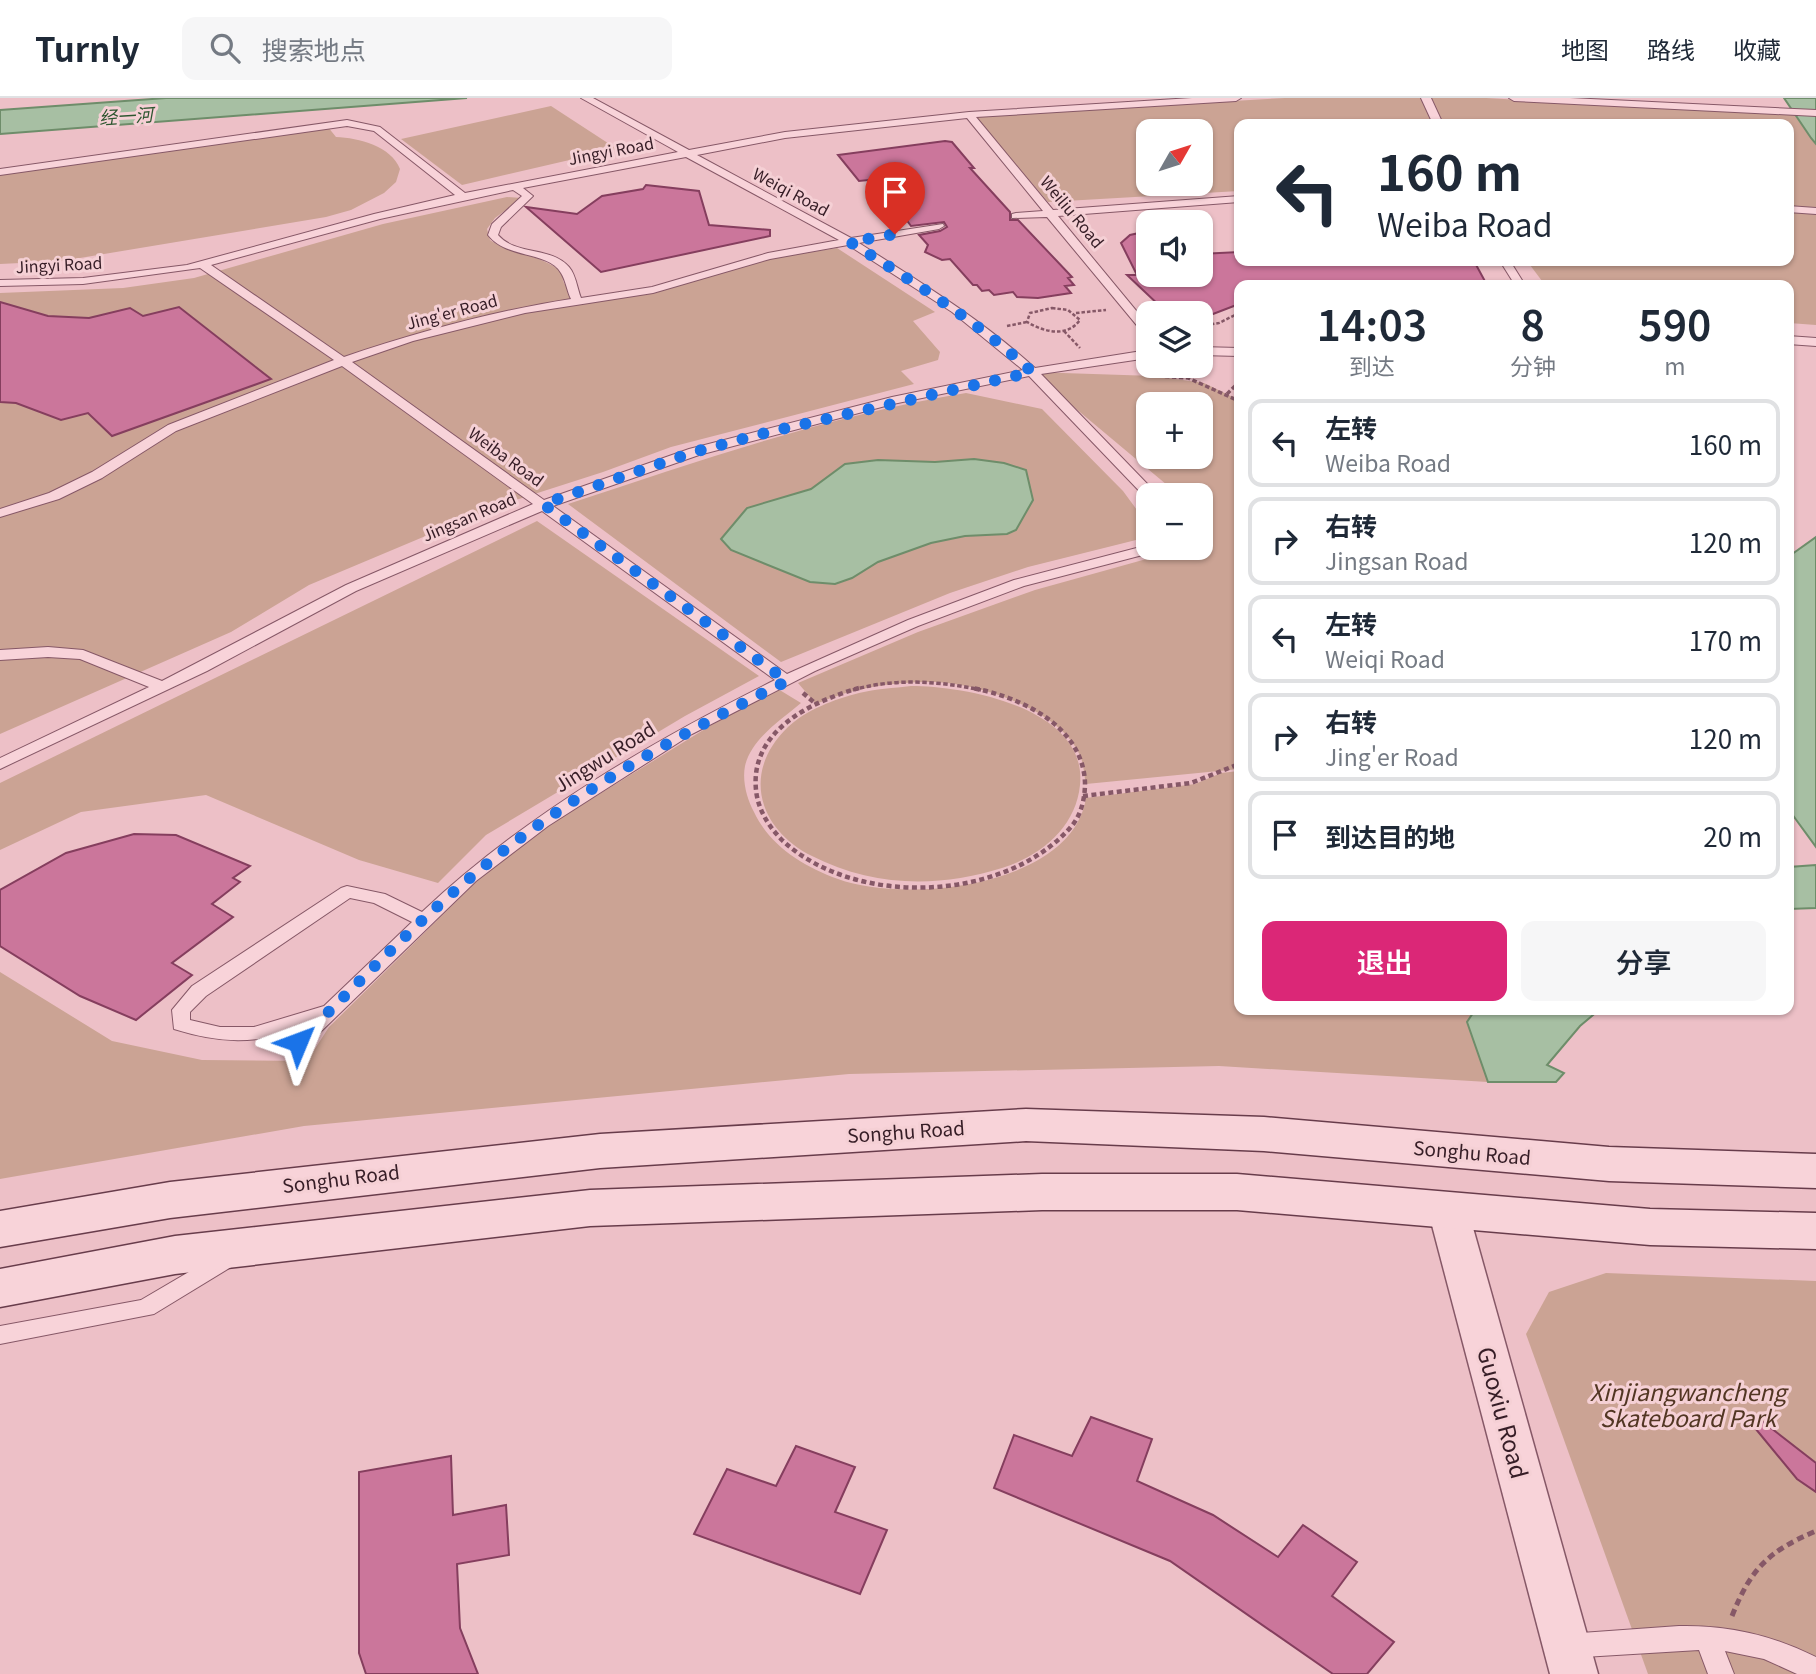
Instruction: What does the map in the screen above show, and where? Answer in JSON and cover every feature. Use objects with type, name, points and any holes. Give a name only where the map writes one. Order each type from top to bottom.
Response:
[{"type":"main road","name":"Songhu Road","points":[[0,1229],[170,1200],[600,1151],[1026,1125],[1264,1135],[1437,1151],[1665,1167],[1816,1171]]},
{"type":"main road","name":"Guoxiu Road","points":[[1437,1151],[1448,1210]]},
{"type":"main road","points":[[0,1288],[175,1255],[590,1208],[1028,1192],[1237,1192],[1650,1227],[1816,1231]]},
{"type":"street","name":"Guoxiu Road","points":[[1448,1210],[1570,1660]]},
{"type":"lane","name":"Jingyi Road","points":[[0,283],[83,281],[203,265],[378,216],[514,186],[785,135],[969,115],[1236,98]]},
{"type":"lane","points":[[1426,98],[1436,119]]},
{"type":"lane","points":[[1514,98],[1816,113]]},
{"type":"lane","name":"Weiqi Road","points":[[589,100],[850,242],[956,310],[1004,346],[1032,372],[1139,483]]},
{"type":"lane","name":"Weiliu Road","points":[[969,115],[1136,317]]},
{"type":"lane","points":[[0,172],[346,123],[377,130],[464,197]]},
{"type":"lane","points":[[514,186],[528,196],[527,199],[496,226],[493,235],[504,246],[542,255],[564,267],[569,274],[569,288],[578,302]]},
{"type":"lane","points":[[1016,216],[1234,199]]},
{"type":"lane","points":[[1794,209],[1816,211]]},
{"type":"lane","name":"Jing'er Road","points":[[0,513],[54,496],[97,475],[172,428],[343,361],[409,339],[497,316],[653,290],[768,256],[939,226]]},
{"type":"lane","name":"Weiba Road","points":[[203,265],[343,361],[787,681]]},
{"type":"lane","points":[[1794,340],[1816,342]]},
{"type":"lane","points":[[1213,351],[1234,352]]},
{"type":"lane","name":"Jingsan Road","points":[[0,764],[162,687],[351,588],[543,504],[694,452],[769,432],[1032,372],[1136,356]]},
{"type":"lane","name":"Jingwu Road","points":[[298,1042],[470,877],[542,822],[686,731],[913,623],[1019,583],[1136,552]]},
{"type":"lane","points":[[0,655],[48,652],[83,655],[162,687]]},
{"type":"lane","points":[[333,1008],[275,1032],[240,1036],[203,1032],[181,1024],[181,1010],[199,991],[347,892],[379,898],[425,921]]},
{"type":"lane","points":[[0,1335],[146,1308],[247,1246]]},
{"type":"lane","points":[[1715,1639],[1721,1674]]},
{"type":"lane","points":[[1570,1660],[1715,1639],[1745,1642],[1776,1651],[1816,1670]]},
{"type":"path","points":[[1044,309],[1061,309],[1075,313],[1080,320],[1070,330],[1046,331],[1027,322],[1027,316],[1044,309]]},
{"type":"path","points":[[1213,324],[1234,316]]},
{"type":"path","points":[[1188,378],[1234,398]]},
{"type":"path","points":[[1227,394],[1234,387]]},
{"type":"path","points":[[933,682],[1007,696],[1028,705],[1057,726],[1071,740],[1081,757],[1086,784],[1083,796],[1081,810],[1072,827],[1031,860],[984,878],[951,885],[913,887],[845,875],[800,854],[779,838],[763,816],[754,790],[754,771],[758,756],[771,736],[793,716],[816,704],[862,687],[933,682]]},
{"type":"path","points":[[1083,796],[1191,783],[1234,766]]},
{"type":"path","points":[[1715,1639],[1746,1581],[1783,1545],[1816,1531]]},
{"type":"green space","points":[[1285,98],[1486,98],[1795,115],[1816,144],[1816,325],[1794,323],[1794,280],[1541,280],[1531,266],[1794,266],[1794,119],[1234,119],[1234,191],[1213,192],[1213,119],[1136,119],[1136,196],[1152,196],[1048,202],[974,116]]},
{"type":"green space","points":[[551,106],[617,149],[462,185],[401,139]]},
{"type":"green space","points":[[328,127],[336,137],[364,142],[389,154],[400,169],[396,182],[384,193],[351,210],[326,217],[62,261],[0,264],[0,174]]},
{"type":"green space","points":[[507,197],[522,198],[495,218],[487,229],[490,240],[554,266],[562,272],[563,281],[576,305],[655,293],[767,259],[837,248],[935,312],[913,321],[940,352],[938,360],[901,371],[914,384],[671,447],[497,506],[309,585],[231,632],[0,734],[0,293],[123,288],[194,278],[383,224]]},
{"type":"green space","points":[[1032,372],[1168,378],[1204,383],[1234,398],[1234,769],[1086,784],[1081,758],[1071,741],[1056,726],[1038,713],[994,693],[949,683],[915,682],[858,690],[816,704],[798,683],[918,632],[1035,590],[1143,560],[1213,560],[1213,483],[1165,483],[1148,469],[1213,469],[1213,392],[1136,392],[1136,459]]},
{"type":"green space","points":[[966,393],[1042,409],[1123,491],[1136,509],[1136,540],[1028,567],[950,593],[781,662],[568,504],[815,426]]},
{"type":"green space","points":[[537,521],[759,676],[685,716],[486,835],[438,883],[359,860],[206,795],[81,812],[0,850],[0,783]]},
{"type":"green space","points":[[934,687],[990,697],[1019,707],[1044,720],[1065,737],[1077,759],[1080,785],[1072,814],[1064,827],[1043,848],[1016,863],[978,874],[954,879],[906,881],[858,874],[835,866],[794,845],[779,831],[768,815],[762,798],[761,780],[764,762],[773,744],[788,727],[812,710],[840,698],[871,690]]},
{"type":"green space","points":[[778,689],[801,703],[760,739],[748,756],[744,778],[751,807],[778,845],[800,861],[838,879],[868,886],[943,888],[982,881],[1019,869],[1051,852],[1074,828],[1086,798],[1195,784],[1221,773],[1234,772],[1234,1015],[1472,1015],[1467,1022],[1488,1082],[1219,1066],[849,1074],[304,1126],[0,1179],[0,972],[112,1041],[202,1060],[307,1061],[329,1027],[479,879],[551,824],[713,724]]},
{"type":"green space","name":"Xinjiangwancheng Skateboard Park","points":[[1606,1273],[1816,1281],[1816,1674],[1648,1674],[1526,1334],[1549,1292]]},
{"type":"water","name":"经一河","points":[[166,98],[467,98],[0,134],[0,110]]},
{"type":"water","points":[[1784,98],[1816,98],[1816,144],[1811,138]]},
{"type":"water","points":[[974,459],[1004,463],[1026,470],[1033,500],[1016,530],[1007,534],[965,536],[931,543],[878,562],[852,578],[835,584],[810,582],[731,550],[721,539],[747,508],[811,489],[845,464],[878,460],[935,462]]},
{"type":"water","points":[[1816,537],[1816,847],[1794,817],[1794,553]]},
{"type":"water","points":[[1816,865],[1816,908],[1794,909],[1794,867]]},
{"type":"water","points":[[1472,1015],[1593,1015],[1580,1026],[1547,1065],[1564,1073],[1556,1082],[1488,1082],[1467,1022]]},
{"type":"building","points":[[952,142],[974,168],[970,168],[1010,212],[1010,220],[1018,220],[1072,277],[1068,278],[1074,285],[1065,286],[1071,293],[1038,298],[1017,297],[1013,292],[994,295],[989,290],[982,291],[977,285],[973,285],[950,259],[942,260],[925,252],[928,245],[919,235],[940,231],[947,227],[944,222],[911,226],[897,207],[885,204],[888,178],[859,181],[838,155]]},
{"type":"building","points":[[646,185],[699,191],[709,225],[770,230],[770,236],[601,272],[526,207],[577,214],[602,196],[643,189]]},
{"type":"building","points":[[1136,234],[1136,273],[1121,243]]},
{"type":"building","points":[[1234,252],[1234,266],[1477,266],[1484,280],[1234,280],[1234,306],[1213,314],[1213,301],[1155,301],[1140,287],[1213,287],[1213,253]]},
{"type":"building","points":[[1127,275],[1136,275],[1136,284]]},
{"type":"building","points":[[0,302],[48,316],[89,318],[130,308],[143,316],[179,307],[271,379],[112,436],[88,413],[61,420],[16,403],[0,402]]},
{"type":"building","points":[[134,834],[176,835],[250,866],[233,878],[240,882],[212,904],[233,917],[172,963],[192,975],[136,1020],[80,996],[0,946],[0,890],[66,853]]},
{"type":"building","points":[[1091,1417],[1152,1439],[1137,1481],[1213,1515],[1278,1557],[1303,1525],[1357,1562],[1332,1596],[1394,1642],[1367,1674],[1333,1674],[1170,1561],[994,1488],[1014,1435],[1072,1456]]},
{"type":"building","points":[[1762,1421],[1816,1463],[1816,1492],[1797,1479],[1755,1428]]},
{"type":"building","points":[[796,1446],[855,1467],[835,1512],[887,1530],[860,1594],[694,1534],[727,1469],[776,1486]]},
{"type":"building","points":[[451,1456],[453,1515],[506,1505],[509,1555],[457,1564],[460,1628],[478,1674],[366,1674],[359,1653],[359,1472]]},
{"type":"route","points":[[298,1042],[470,877],[542,822],[686,731],[787,681],[543,504],[694,452],[892,401],[1032,372],[1004,346],[956,310],[850,242],[895,234]]}]
